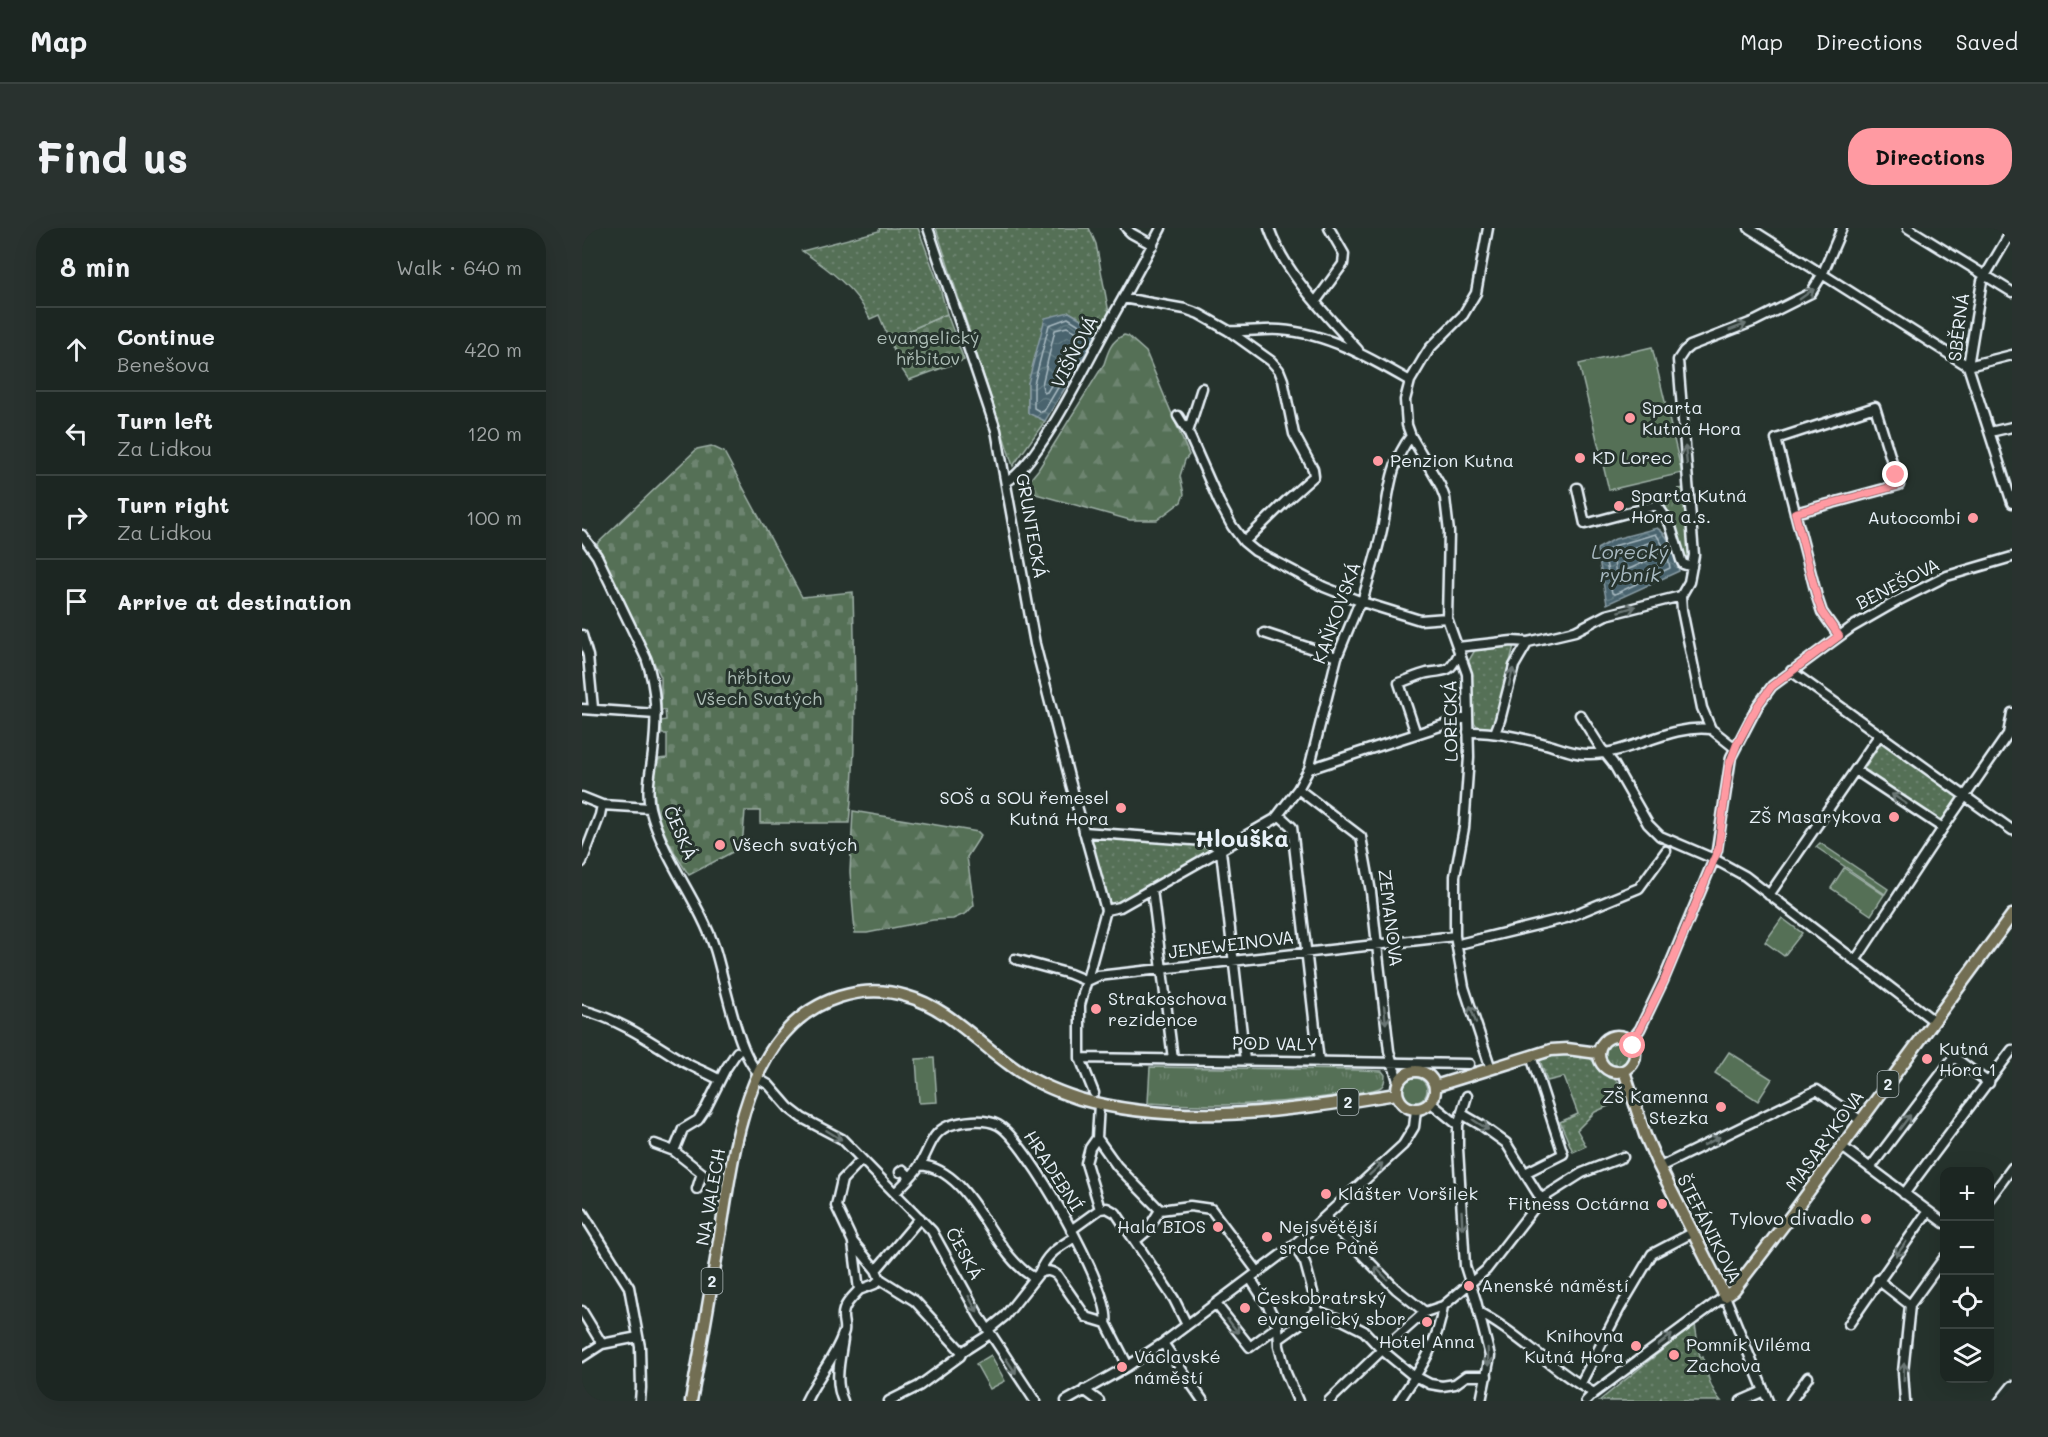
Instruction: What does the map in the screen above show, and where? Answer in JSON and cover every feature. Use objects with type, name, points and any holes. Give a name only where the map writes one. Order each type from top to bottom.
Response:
[{"type":"main road","name":"MASARYKOVA","points":[[1725,1296],[1738,1285],[2012,915]]},
{"type":"main road","name":"2","points":[[758,1075],[780,1038],[810,1010],[848,995],[861,992],[885,992],[908,996],[939,1011],[1011,1066],[1041,1084],[1099,1104],[1147,1111],[1225,1114],[1300,1109],[1396,1094]]},
{"type":"main road","points":[[1621,1036],[1630,1042],[1635,1051],[1632,1065],[1624,1071],[1614,1073],[1605,1069],[1598,1053],[1602,1043],[1609,1038],[1621,1036]]},
{"type":"main road","points":[[1435,1086],[1556,1049],[1598,1053]]},
{"type":"main road","points":[[1418,1071],[1429,1076],[1435,1086],[1435,1095],[1431,1103],[1416,1110],[1403,1106],[1396,1094],[1398,1081],[1407,1073],[1418,1071]]},
{"type":"main road","name":"ŠTEFÁNIKOVA","points":[[1624,1071],[1645,1135],[1725,1296]]},
{"type":"main road","name":"NA VALECH","points":[[691,1401],[735,1151],[758,1075]]},
{"type":"street","points":[[1126,228],[1153,245]]},
{"type":"street","name":"VIŠŇOVÁ","points":[[1006,482],[1014,478],[1042,441],[1065,404],[1161,228]]},
{"type":"street","points":[[1269,228],[1282,258],[1338,330],[1360,353]]},
{"type":"street","points":[[1316,301],[1345,259],[1329,228]]},
{"type":"street","points":[[1229,331],[1278,329],[1312,335],[1360,353],[1410,381],[1430,348],[1463,315],[1473,300],[1479,283],[1488,228]]},
{"type":"street","points":[[1749,228],[1968,366],[2012,355]]},
{"type":"street","points":[[1735,748],[1711,729],[1702,708],[1682,610],[1681,596],[1689,582],[1694,555],[1678,366],[1680,356],[1690,346],[1755,321],[1806,296],[1814,289],[1822,275],[1842,228]]},
{"type":"street","points":[[1908,228],[2012,292]]},
{"type":"street","name":"GRUNTECKÁ","points":[[929,229],[992,416],[1035,644],[1106,909]]},
{"type":"street","name":"SBĚRNÁ","points":[[2011,499],[1968,366],[1984,275],[2012,230]]},
{"type":"street","points":[[1123,298],[1185,309],[1199,314],[1229,331],[1271,361],[1279,370],[1294,434],[1314,473],[1312,479],[1245,542]]},
{"type":"street","points":[[1250,346],[1254,331]]},
{"type":"street","name":"LORECKÁ","points":[[1410,381],[1406,400],[1407,425],[1445,498],[1449,532],[1447,618],[1467,674],[1468,783],[1464,828],[1455,876],[1455,936],[1464,987],[1491,1070]]},
{"type":"street","points":[[1188,432],[1202,388]]},
{"type":"street","points":[[1795,513],[1903,484],[1875,407],[1776,439],[1795,513],[1818,601],[1822,612],[1839,636]]},
{"type":"street","points":[[1178,416],[1188,432],[1218,502],[1236,532],[1256,551],[1324,587],[1362,602],[1420,620],[1447,618]]},
{"type":"street","points":[[1990,432],[2012,428]]},
{"type":"street","name":"KAŇKOVSKÁ","points":[[1279,815],[1309,769],[1337,657],[1357,608],[1362,602],[1383,526],[1388,484],[1404,445],[1411,436]]},
{"type":"street","points":[[1577,488],[1585,524],[1657,505],[1670,524],[1683,564],[1692,567]]},
{"type":"street","name":"ČESKÁ","points":[[582,534],[597,556],[646,658],[654,686],[656,714],[648,793],[650,808],[662,840],[712,940],[741,1042],[750,1063],[758,1075],[770,1085],[789,1108],[802,1118],[842,1139],[937,1236],[989,1332],[1035,1401]]},
{"type":"street","name":"BENEŠOVA","points":[[1630,1042],[1640,1029],[1664,981],[1718,850],[1729,765],[1735,748],[1758,705],[1772,686],[1870,616],[1941,579],[2012,558]]},
{"type":"street","points":[[1416,734],[1399,682],[1428,673],[1448,670],[1454,664],[1459,650],[1512,641],[1528,642],[1575,631],[1606,615],[1681,596]]},
{"type":"street","points":[[1264,633],[1337,657]]},
{"type":"street","points":[[582,635],[588,656],[593,708]]},
{"type":"street","points":[[1495,734],[1514,666],[1528,642]]},
{"type":"street","points":[[1791,671],[2012,830]]},
{"type":"street","points":[[582,709],[656,714]]},
{"type":"street","points":[[1855,961],[2008,734],[2012,713]]},
{"type":"street","points":[[1581,715],[1648,824],[1660,836],[1714,859],[1745,876],[1934,1021]]},
{"type":"street","points":[[1309,769],[1468,717]]},
{"type":"street","points":[[1468,732],[1495,734],[1583,754],[1606,753],[1681,729],[1696,727],[1711,729]]},
{"type":"street","points":[[1769,896],[1880,734]]},
{"type":"street","points":[[1855,770],[1943,828]]},
{"type":"street","name":"ZEMANOVA","points":[[1298,789],[1361,837],[1368,870],[1389,1051],[1398,1081]]},
{"type":"street","points":[[582,797],[602,805],[650,808]]},
{"type":"street","points":[[582,862],[602,805]]},
{"type":"street","points":[[1094,1093],[1080,1058],[1080,1005],[1106,909],[1120,907],[1221,851],[1279,815],[1292,826],[1319,1062]]},
{"type":"street","points":[[1084,832],[1205,841],[1221,851],[1245,1060]]},
{"type":"street","points":[[1463,943],[1566,918],[1640,888],[1666,851]]},
{"type":"street","points":[[1152,889],[1173,1059]]},
{"type":"street","name":"JENEWEINOVA","points":[[1086,981],[1098,976],[1455,936]]},
{"type":"street","points":[[1015,959],[1070,974],[1086,981]]},
{"type":"street","points":[[582,1010],[602,1016],[634,1031],[684,1062],[720,1080]]},
{"type":"street","points":[[1904,1194],[2012,1050]]},
{"type":"street","points":[[674,1151],[683,1129],[698,1120],[737,1052]]},
{"type":"street","points":[[1525,1173],[1563,1154],[1531,1056]]},
{"type":"street","points":[[1870,1168],[1954,1057],[1989,1083]]},
{"type":"street","name":"POD VALY","points":[[1080,1058],[1468,1064]]},
{"type":"street","points":[[1660,1167],[1817,1090],[1860,1120]]},
{"type":"street","points":[[1467,1096],[1458,1125],[1464,1260],[1490,1356],[1481,1401]]},
{"type":"street","points":[[1431,1103],[1458,1125]]},
{"type":"street","points":[[1099,1104],[1097,1138],[1090,1148],[1086,1163],[1100,1209]]},
{"type":"street","points":[[1066,1401],[1163,1343],[1294,1245],[1406,1141],[1414,1127],[1416,1110]]},
{"type":"street","points":[[1462,1114],[1506,1143],[1541,1199]]},
{"type":"street","name":"HRADEBNÍ","points":[[895,1193],[920,1165],[938,1132],[947,1126],[964,1122],[995,1123],[1001,1126],[1024,1153],[1099,1285],[1108,1317],[1106,1323],[1128,1366]]},
{"type":"street","points":[[1097,1138],[1118,1166],[1160,1210]]},
{"type":"street","points":[[655,1144],[674,1151],[702,1173],[697,1188]]},
{"type":"street","points":[[1841,1146],[1941,1221]]},
{"type":"street","points":[[1329,1401],[1425,1312],[1443,1306],[1486,1270],[1541,1199],[1582,1173],[1623,1157]]},
{"type":"street","points":[[861,1160],[842,1180],[836,1206],[853,1242],[878,1274],[915,1301],[962,1352]]},
{"type":"street","points":[[920,1165],[934,1168],[952,1180],[977,1206],[987,1225],[1028,1274],[1037,1276],[1046,1271],[1053,1271],[1086,1317],[1106,1323]]},
{"type":"street","points":[[1994,1191],[2012,1168]]},
{"type":"street","points":[[900,1172],[903,1170],[910,1177]]},
{"type":"street","points":[[1160,1210],[1198,1206],[1211,1209],[1258,1272]]},
{"type":"street","points":[[889,1401],[919,1386],[989,1332],[1037,1276],[1044,1261],[1051,1253],[1100,1209],[1107,1208],[1116,1213],[1174,1299],[1187,1325]]},
{"type":"street","points":[[1135,1240],[1151,1226],[1160,1210]]},
{"type":"street","points":[[1849,1324],[1928,1211]]},
{"type":"street","points":[[582,1212],[629,1287],[638,1337],[640,1401]]},
{"type":"street","points":[[1325,1217],[1396,1289],[1425,1312]]},
{"type":"street","points":[[843,1401],[837,1376],[845,1330],[844,1308],[859,1290],[875,1284],[878,1274],[920,1218]]},
{"type":"street","points":[[1580,1385],[1620,1308],[1652,1254],[1692,1233]]},
{"type":"street","points":[[853,1242],[859,1290]]},
{"type":"street","points":[[1294,1245],[1305,1263],[1318,1311]]},
{"type":"street","points":[[1905,1401],[1905,1344],[1910,1305],[1940,1264]]},
{"type":"street","points":[[1250,1278],[1278,1326],[1279,1346],[1286,1373],[1298,1401]]},
{"type":"street","points":[[1878,1280],[1910,1305]]},
{"type":"street","points":[[1586,1401],[1725,1296]]},
{"type":"street","name":"ŠTEFÁNIKOVA","points":[[1725,1296],[1768,1401]]},
{"type":"street","points":[[1216,1304],[1250,1347],[1278,1326]]},
{"type":"street","points":[[1399,1401],[1434,1345],[1441,1323],[1443,1306]]},
{"type":"street","points":[[582,1311],[602,1344]]},
{"type":"street","points":[[1280,1339],[1318,1311]]},
{"type":"street","points":[[1318,1311],[1364,1331],[1382,1350],[1415,1377],[1430,1384],[1442,1386],[1455,1384],[1466,1376],[1487,1376]]},
{"type":"street","points":[[1480,1313],[1514,1333],[1580,1385],[1594,1393]]},
{"type":"street","points":[[806,1401],[845,1330]]},
{"type":"street","points":[[582,1357],[602,1344],[638,1337]]},
{"type":"street","points":[[1163,1343],[1203,1401]]},
{"type":"street","points":[[822,1375],[837,1376]]},
{"type":"street","points":[[1795,1400],[1808,1377]]},
{"type":"street","points":[[2000,1401],[2012,1386]]},
{"type":"street","points":[[1084,1390],[1099,1401]]},
{"type":"street","points":[[1741,1401],[1764,1392]]},
{"type":"green space","points":[[880,228],[918,228],[947,314],[889,339],[879,315],[870,319],[865,308],[850,289],[802,251],[879,231]]},
{"type":"green space","points":[[936,228],[1089,228],[1096,244],[1109,313],[1100,330],[1069,312],[1028,383],[1028,412],[1045,421],[1013,466]]},
{"type":"green space","name":"evangelický hřbitov","points":[[947,314],[964,360],[909,380],[901,368],[889,339]]},
{"type":"green space","points":[[1124,335],[1146,352],[1189,455],[1180,476],[1184,494],[1181,502],[1157,520],[1130,520],[1025,491],[1029,481],[1104,364],[1111,347]]},
{"type":"green space","name":"Sparta Kutná Hora","points":[[1652,347],[1682,473],[1609,490],[1579,364]]},
{"type":"green space","name":"hřbitov Všech Svatých","points":[[711,446],[724,452],[802,597],[853,592],[855,679],[853,765],[849,823],[760,823],[760,811],[745,811],[742,847],[689,875],[665,835],[656,805],[655,774],[659,759],[667,758],[667,734],[662,734],[661,721],[666,720],[665,710],[661,710],[661,677],[597,544],[697,449]]},
{"type":"green space","points":[[1687,488],[1690,556],[1688,561],[1685,561],[1662,499],[1679,494],[1678,489]]},
{"type":"green space","points":[[1514,645],[1494,729],[1477,726],[1474,722],[1468,662],[1475,650]]},
{"type":"green space","points":[[1881,743],[1887,744],[1956,796],[1957,798],[1942,821],[1864,769]]},
{"type":"green space","points":[[853,811],[978,832],[981,835],[967,857],[974,905],[967,913],[953,919],[933,920],[867,933],[855,933],[850,872]]},
{"type":"green space","points":[[1091,837],[1203,845],[1212,851],[1116,905],[1107,901],[1089,840]]},
{"type":"green space","points":[[1820,843],[1888,889],[1885,894],[1816,847]]},
{"type":"green space","points":[[1844,868],[1884,895],[1871,915],[1831,888]]},
{"type":"green space","points":[[1782,918],[1802,933],[1784,956],[1765,942]]},
{"type":"green space","points":[[1616,1042],[1621,1043],[1627,1049],[1627,1059],[1621,1065],[1616,1066],[1611,1065],[1605,1059],[1604,1054],[1605,1049],[1611,1043]]},
{"type":"green space","points":[[1729,1052],[1772,1079],[1758,1101],[1715,1073]]},
{"type":"green space","points":[[1560,1053],[1590,1058],[1603,1073],[1619,1082],[1626,1098],[1595,1112],[1577,1130],[1586,1146],[1573,1152],[1560,1122],[1578,1114],[1564,1077],[1547,1081],[1540,1060],[1548,1054]]},
{"type":"green space","points":[[934,1058],[937,1102],[919,1103],[916,1059]]},
{"type":"green space","points":[[1150,1067],[1362,1070],[1382,1071],[1385,1078],[1381,1087],[1373,1090],[1292,1101],[1220,1105],[1148,1103]]},
{"type":"green space","points":[[1415,1078],[1424,1081],[1427,1090],[1424,1099],[1415,1102],[1406,1099],[1403,1090],[1406,1081]]},
{"type":"green space","points":[[1695,1324],[1700,1357],[1703,1357],[1712,1386],[1721,1401],[1668,1401],[1667,1399],[1662,1401],[1661,1398],[1659,1401],[1599,1401]]},
{"type":"green space","points":[[991,1355],[1005,1381],[990,1389],[976,1364]]},
{"type":"water","points":[[1069,312],[1100,330],[1045,421],[1028,413],[1028,383],[1045,318]]},
{"type":"water","name":"Lorecký rybník","points":[[1657,528],[1669,541],[1679,571],[1607,604],[1597,549],[1615,539]]},
{"type":"place","name":"Sparta Kutná Hora","points":[[1630,418]]},
{"type":"place","name":"KD Lorec","points":[[1580,458]]},
{"type":"place","name":"Penzion Kutna","points":[[1378,461]]},
{"type":"place","name":"Sparta Kutná Hora a.s.","points":[[1619,506]]},
{"type":"place","name":"Autocombi","points":[[1973,518]]},
{"type":"place","name":"SOŠ a SOU řemesel Kutná Hora","points":[[1121,808]]},
{"type":"place","name":"ZŠ Masarykova","points":[[1894,817]]},
{"type":"place","name":"Všech svatých","points":[[720,845]]},
{"type":"place","name":"Strakoschova rezidence","points":[[1096,1009]]},
{"type":"place","name":"Kutná Hora 1","points":[[1927,1059]]},
{"type":"place","name":"ZŠ Kamenna Stezka","points":[[1721,1107]]},
{"type":"place","name":"Klášter Voršilek","points":[[1326,1194]]},
{"type":"place","name":"Fitness Octárna","points":[[1662,1204]]},
{"type":"place","name":"Tylovo divadlo","points":[[1866,1219]]},
{"type":"place","name":"Hala BIOS","points":[[1218,1227]]},
{"type":"place","name":"Nejsvětější srdce Páně","points":[[1267,1237]]},
{"type":"place","name":"Anenské náměstí","points":[[1469,1286]]},
{"type":"place","name":"Českobratrský evangelický sbor","points":[[1245,1308]]},
{"type":"place","name":"Hotel Anna","points":[[1427,1322]]},
{"type":"place","name":"Knihovna Kutná Hora","points":[[1636,1346]]},
{"type":"place","name":"Pomník Viléma Zachova","points":[[1674,1355]]},
{"type":"place","name":"Václavské náměstí","points":[[1122,1367]]},
{"type":"district","name":"Hlouška","points":[[1242,839]]},
{"type":"route","points":[[1633,1046],[1630,1042],[1640,1029],[1664,981],[1718,850],[1729,765],[1737,744],[1758,705],[1772,686],[1839,636],[1822,612],[1818,601],[1795,513],[1899,485],[1896,475]]}]
